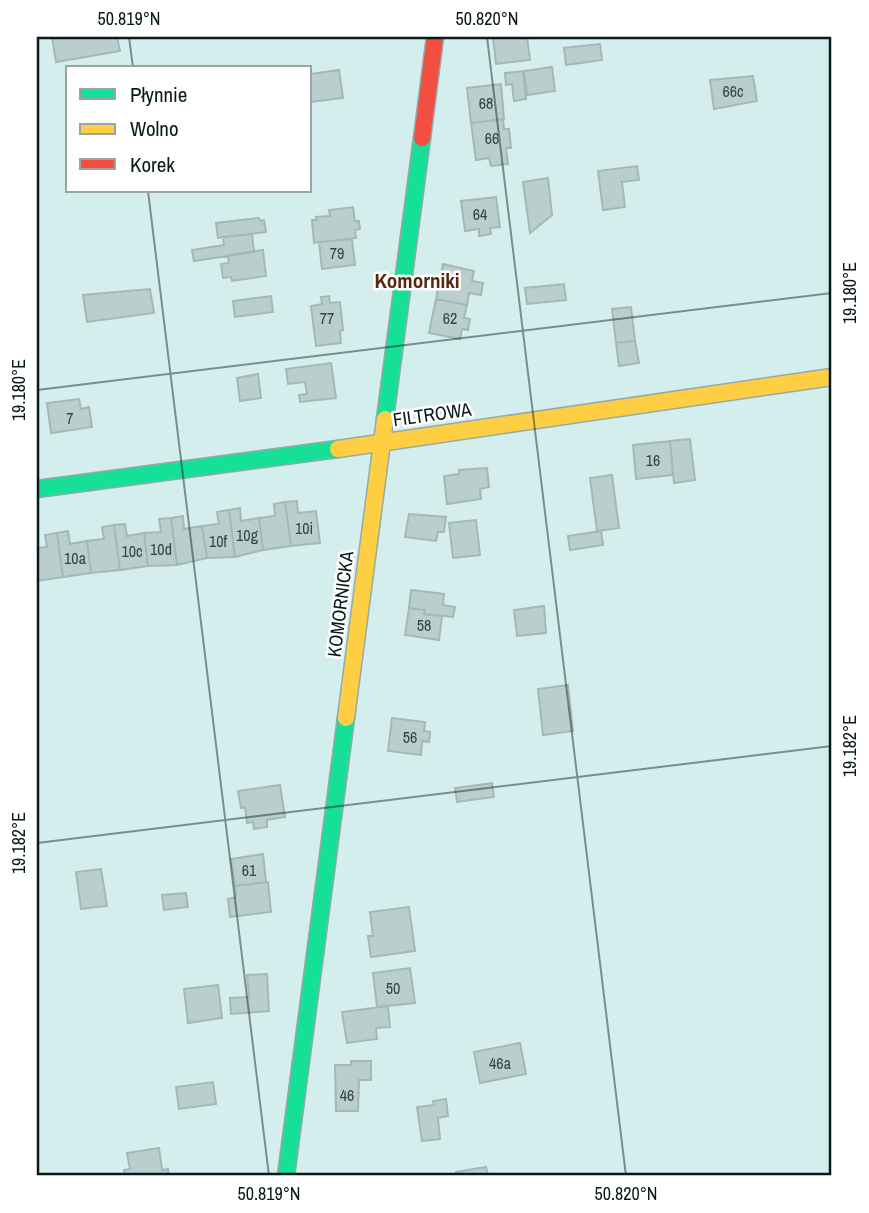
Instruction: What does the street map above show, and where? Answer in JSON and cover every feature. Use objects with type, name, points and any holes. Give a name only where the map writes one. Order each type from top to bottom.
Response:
[{"type":"street","name":"KOMORNICKA","points":[[286,1176],[435,37]]},
{"type":"street","name":"FILTROWA","points":[[37,489],[383,443],[832,377]]},
{"type":"building","points":[[52,37],[117,37],[120,51],[56,62]]},
{"type":"building","points":[[493,37],[527,37],[530,60],[496,64]]},
{"type":"building","points":[[600,44],[602,60],[566,65],[564,48]]},
{"type":"building","points":[[552,67],[555,91],[527,95],[524,71]]},
{"type":"building","points":[[339,70],[343,98],[312,102],[312,74]]},
{"type":"building","points":[[523,71],[526,99],[514,101],[512,84],[506,85],[505,73]]},
{"type":"building","points":[[753,76],[757,101],[714,109],[710,80]]},
{"type":"building","points":[[501,84],[504,119],[471,123],[467,88]]},
{"type":"building","points":[[503,119],[504,129],[509,129],[511,148],[506,148],[508,164],[491,166],[489,158],[476,160],[471,123]]},
{"type":"building","points":[[637,166],[639,180],[622,182],[625,207],[603,210],[598,171]]},
{"type":"building","points":[[548,178],[552,215],[530,233],[523,182]]},
{"type":"building","points":[[496,197],[500,227],[490,228],[491,234],[479,236],[479,229],[465,231],[461,201]]},
{"type":"building","points":[[353,207],[355,221],[359,221],[360,229],[355,230],[356,238],[314,243],[312,220],[330,216],[329,210]]},
{"type":"building","points":[[259,218],[260,221],[264,220],[266,232],[218,238],[216,223]]},
{"type":"building","points":[[252,234],[254,252],[194,261],[192,250],[224,245],[223,237]]},
{"type":"building","points":[[352,239],[355,265],[322,269],[319,242]]},
{"type":"building","points":[[263,250],[266,276],[232,281],[231,277],[223,278],[221,264],[229,263],[228,255]]},
{"type":"building","points":[[443,264],[474,271],[472,281],[483,283],[481,295],[469,293],[467,305],[436,299]]},
{"type":"building","points":[[564,284],[566,300],[527,304],[525,288]]},
{"type":"building","points":[[150,289],[154,313],[87,322],[83,295]]},
{"type":"building","points":[[271,296],[273,312],[235,317],[233,301]]},
{"type":"building","points":[[329,296],[330,303],[340,302],[343,330],[340,331],[341,343],[316,346],[311,306],[322,304],[321,297]]},
{"type":"building","points":[[436,299],[467,305],[464,318],[470,319],[468,330],[462,329],[460,339],[429,333]]},
{"type":"building","points":[[631,307],[635,341],[616,343],[612,309]]},
{"type":"building","points":[[635,341],[639,363],[619,366],[616,343]]},
{"type":"building","points":[[331,363],[336,398],[300,402],[299,395],[307,394],[305,382],[288,384],[286,369]]},
{"type":"building","points":[[258,374],[261,398],[240,401],[237,378]]},
{"type":"building","points":[[79,399],[81,409],[89,407],[92,427],[51,433],[47,403]]},
{"type":"building","points":[[690,439],[695,480],[674,483],[670,441]]},
{"type":"building","points":[[670,441],[673,475],[636,479],[633,445]]},
{"type":"building","points":[[487,468],[489,487],[480,489],[481,499],[447,504],[444,476],[459,474],[459,470]]},
{"type":"building","points":[[612,475],[619,528],[597,531],[590,478]]},
{"type":"building","points":[[297,501],[298,513],[316,511],[320,543],[291,546],[285,502]]},
{"type":"building","points":[[285,502],[291,546],[263,550],[259,518],[275,516],[274,504]]},
{"type":"building","points":[[240,508],[241,521],[259,518],[263,550],[235,557],[229,510]]},
{"type":"building","points":[[229,510],[235,557],[207,558],[202,526],[219,524],[217,512]]},
{"type":"building","points":[[409,514],[446,517],[444,532],[438,532],[436,541],[405,537]]},
{"type":"building","points":[[183,516],[184,529],[202,526],[207,558],[177,565],[171,518]]},
{"type":"building","points":[[171,518],[177,565],[148,566],[144,533],[161,532],[159,519]]},
{"type":"building","points":[[476,520],[480,555],[453,558],[449,523]]},
{"type":"building","points":[[125,524],[127,536],[144,533],[148,566],[120,570],[114,525]]},
{"type":"building","points":[[114,525],[120,570],[91,573],[87,541],[104,539],[102,527]]},
{"type":"building","points":[[68,531],[70,544],[87,541],[91,573],[63,577],[57,533]]},
{"type":"building","points":[[601,531],[603,545],[570,550],[568,536]]},
{"type":"building","points":[[57,533],[63,577],[37,581],[37,548],[47,547],[45,535]]},
{"type":"building","points":[[411,590],[444,594],[443,605],[455,607],[453,617],[424,614],[425,610],[409,608]]},
{"type":"building","points":[[544,606],[546,633],[517,636],[514,610]]},
{"type":"building","points":[[409,608],[425,610],[424,614],[442,616],[439,640],[405,635]]},
{"type":"building","points":[[568,685],[573,731],[543,735],[538,689]]},
{"type":"building","points":[[392,718],[425,722],[424,731],[430,732],[429,742],[422,741],[421,755],[388,751]]},
{"type":"building","points":[[492,783],[494,797],[457,802],[455,788]]},
{"type":"building","points":[[280,785],[285,817],[267,820],[267,827],[254,829],[253,822],[247,823],[245,807],[241,808],[238,791]]},
{"type":"building","points":[[263,854],[266,882],[235,886],[231,859]]},
{"type":"building","points":[[101,869],[107,906],[81,909],[76,872]]},
{"type":"building","points":[[268,882],[271,912],[230,917],[228,899],[236,897],[235,886]]},
{"type":"building","points":[[186,893],[188,907],[164,910],[162,895]]},
{"type":"building","points":[[409,907],[415,951],[371,957],[368,936],[373,936],[370,912]]},
{"type":"building","points":[[410,968],[415,1003],[377,1007],[373,973]]},
{"type":"building","points":[[267,974],[269,1011],[231,1014],[230,998],[249,997],[247,975]]},
{"type":"building","points":[[218,985],[222,1018],[188,1023],[184,989]]},
{"type":"building","points":[[388,1006],[390,1027],[376,1028],[377,1039],[347,1043],[342,1012]]},
{"type":"building","points":[[520,1043],[526,1074],[480,1083],[474,1052]]},
{"type":"building","points":[[351,1061],[371,1061],[371,1080],[359,1080],[358,1111],[336,1111],[335,1065],[351,1065]]},
{"type":"building","points":[[213,1082],[216,1104],[179,1109],[176,1087]]},
{"type":"building","points":[[446,1099],[448,1116],[438,1118],[440,1139],[422,1141],[417,1107],[434,1105],[433,1101]]},
{"type":"building","points":[[159,1148],[162,1170],[168,1169],[169,1176],[125,1176],[124,1170],[130,1169],[127,1153]]},
{"type":"building","points":[[486,1167],[488,1176],[457,1176],[456,1172]]},
{"type":"traffic: fast","points":[[385,419],[422,138]]},
{"type":"traffic: fast","points":[[37,489],[338,449]]},
{"type":"traffic: fast","points":[[286,1176],[346,718]]},
{"type":"traffic: slow","points":[[338,449],[832,377]]},
{"type":"traffic: slow","points":[[346,718],[385,419]]},
{"type":"traffic: jam","points":[[422,138],[435,37]]},
{"type":"district","name":"Komorniki","points":[[417,281]]}]
